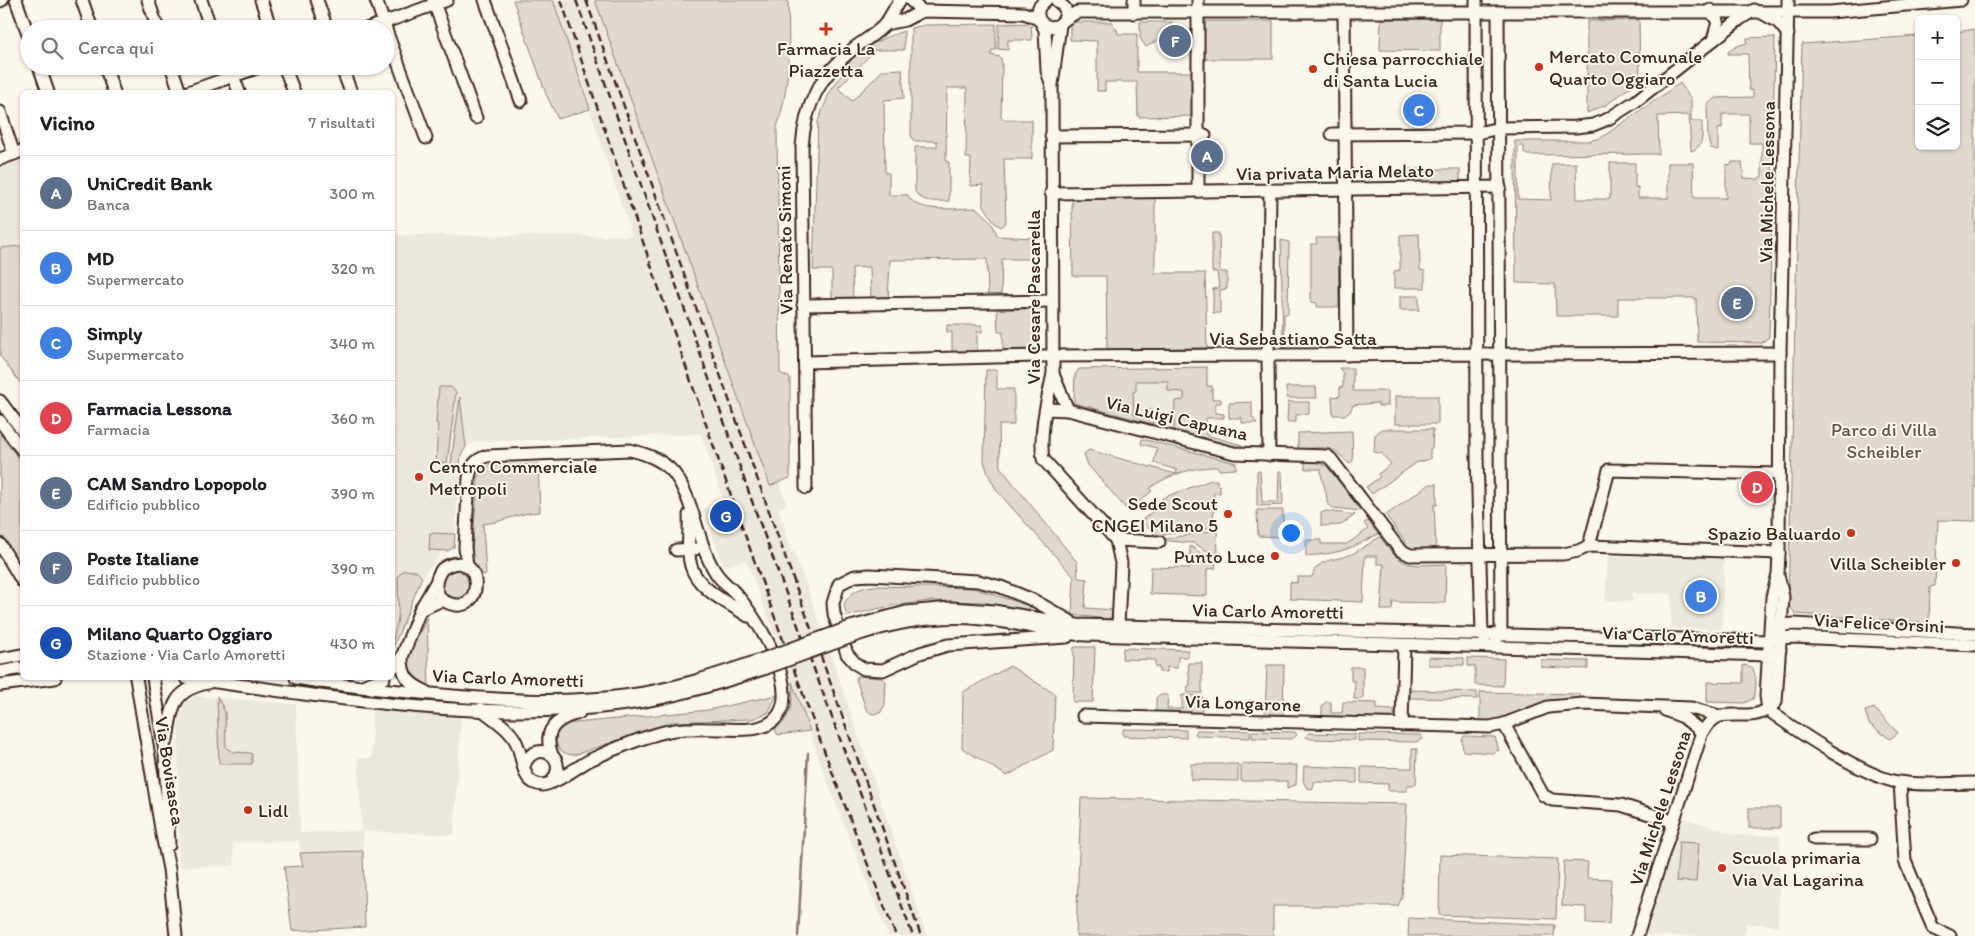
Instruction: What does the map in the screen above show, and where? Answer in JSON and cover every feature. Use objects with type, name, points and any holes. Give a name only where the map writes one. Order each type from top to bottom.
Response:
[{"type":"street","points":[[16,0],[23,20]]},
{"type":"street","points":[[82,0],[89,20]]},
{"type":"street","points":[[148,0],[155,20]]},
{"type":"street","points":[[201,0],[209,20]]},
{"type":"street","points":[[261,0],[268,20]]},
{"type":"street","points":[[317,0],[324,20]]},
{"type":"street","points":[[376,0],[383,20]]},
{"type":"street","points":[[395,22],[433,2],[447,0]]},
{"type":"street","points":[[485,0],[521,101]]},
{"type":"street","name":"Via Renato Simoni","points":[[806,488],[802,147],[805,118],[819,85],[829,72],[840,60],[885,24],[900,0]]},
{"type":"street","points":[[910,0],[922,11]]},
{"type":"street","points":[[1134,0],[1134,13]]},
{"type":"street","points":[[1198,0],[1201,135],[1198,191]]},
{"type":"street","points":[[1060,2],[1077,12],[1198,13],[1344,12],[1476,6],[1498,12],[1755,10],[1788,5],[1852,11],[1961,0]]},
{"type":"street","points":[[433,2],[476,118]]},
{"type":"street","points":[[1043,2],[1040,22],[1044,30],[1047,71],[1052,85]]},
{"type":"street","points":[[1023,13],[1043,2]]},
{"type":"street","points":[[1052,85],[1062,22],[1066,13],[1060,2]]},
{"type":"street","name":"Via Michele Lessona","points":[[1768,710],[1776,702],[1772,597],[1778,574],[1779,553],[1780,353],[1788,5]]},
{"type":"street","points":[[1476,6],[1477,354],[1480,555],[1482,634],[1491,647],[1501,634],[1498,12]]},
{"type":"street","points":[[1710,10],[1718,22],[1712,42]]},
{"type":"street","points":[[1755,10],[1778,22],[1788,34]]},
{"type":"street","points":[[1332,134],[1477,133],[1500,128],[1593,125],[1608,119],[1755,10]]},
{"type":"street","name":"Via Renato Simoni","points":[[885,24],[905,20],[922,11],[1023,13],[1033,16],[1040,22]]},
{"type":"street","points":[[1040,22],[1051,28],[1077,12]]},
{"type":"street","points":[[1344,12],[1347,355]]},
{"type":"street","points":[[395,54],[426,138]]},
{"type":"street","points":[[42,75],[47,90]]},
{"type":"street","points":[[108,75],[113,90]]},
{"type":"street","points":[[174,75],[179,90]]},
{"type":"street","points":[[194,90],[237,75]]},
{"type":"street","points":[[287,75],[293,90]]},
{"type":"street","points":[[344,75],[349,90]]},
{"type":"street","points":[[231,77],[238,90]]},
{"type":"street","name":"Via Cesare Pascarella","points":[[1052,85],[1053,374],[1043,418],[1043,460],[1116,540]]},
{"type":"street","points":[[0,112],[18,152],[0,159]]},
{"type":"street","points":[[1051,136],[1201,135]]},
{"type":"street","name":"Via privata Maria Melato","points":[[1051,193],[1500,187]]},
{"type":"street","points":[[1269,455],[1270,190]]},
{"type":"street","points":[[803,305],[1052,301]]},
{"type":"street","name":"Via Sebastiano Satta","points":[[805,362],[1053,356],[1780,353]]},
{"type":"street","points":[[1053,374],[1068,410]]},
{"type":"street","points":[[0,401],[20,427]]},
{"type":"street","name":"Via Luigi Capuana","points":[[1046,410],[1068,410],[1226,451],[1269,455],[1322,455],[1332,459],[1400,550],[1405,554],[1418,556],[1563,554],[1578,551],[1589,546],[1779,553]]},
{"type":"street","points":[[0,421],[20,447]]},
{"type":"street","name":"Via Carlo Amoretti","points":[[462,565],[465,548],[470,469],[478,459],[487,456],[630,450],[648,454],[660,460],[673,473],[715,572],[736,594],[758,623],[783,683],[782,709],[776,718],[760,728],[668,731],[591,760],[543,785],[531,782],[526,777],[516,740],[481,709]]},
{"type":"street","points":[[1589,546],[1609,470],[1779,474]]},
{"type":"street","name":"Via Carlo Amoretti","points":[[688,505],[691,566],[698,580],[713,593],[758,623]]},
{"type":"street","points":[[1118,626],[1120,563],[1116,540],[1158,542]]},
{"type":"street","points":[[0,544],[20,578]]},
{"type":"street","points":[[676,550],[689,548],[701,550],[708,554]]},
{"type":"street","points":[[431,694],[413,685],[406,679],[402,669],[402,657],[420,610],[442,569],[462,565],[473,572],[477,580],[473,597],[467,603],[458,605],[442,600],[437,593],[435,584]]},
{"type":"street","name":"Via Michele Lessona","points":[[1768,710],[1766,696],[1768,655],[1782,625],[1783,597],[1778,574]]},
{"type":"street","name":"Via Carlo Amoretti","points":[[1076,629],[1035,601],[1001,587],[978,581],[870,575],[845,579],[839,584],[833,603],[847,654],[864,669],[883,670],[948,645],[1062,638],[1076,629],[1118,626],[1775,640]]},
{"type":"street","points":[[713,593],[722,580]]},
{"type":"street","points":[[420,610],[442,600]]},
{"type":"street","name":"Via Carlo Amoretti","points":[[553,780],[558,769],[548,744],[548,736],[555,724],[567,716],[600,707],[695,690],[853,632],[906,622],[953,618],[994,620],[1076,629],[1404,645],[1768,655]]},
{"type":"street","name":"Via Felice Orsini","points":[[1782,625],[1794,624],[1975,634]]},
{"type":"street","name":"Via Felice Orsini","points":[[1775,640],[1793,637],[1975,645]]},
{"type":"street","points":[[1402,725],[1404,645]]},
{"type":"street","points":[[0,659],[20,655]]},
{"type":"street","points":[[395,665],[402,657]]},
{"type":"street","name":"Via Carlo Amoretti","points":[[308,680],[355,688],[560,701],[624,696],[692,683],[764,664]]},
{"type":"street","points":[[0,672],[20,668]]},
{"type":"street","points":[[0,685],[39,680]]},
{"type":"street","name":"Via Bovisasca","points":[[136,680],[169,869]]},
{"type":"street","name":"Via Bovisasca","points":[[154,680],[165,752],[169,869],[176,936]]},
{"type":"street","name":"Via Carlo Amoretti","points":[[201,680],[356,701],[536,712],[600,707]]},
{"type":"street","points":[[355,688],[380,680]]},
{"type":"street","points":[[165,752],[172,713],[179,696],[196,686],[216,682]]},
{"type":"street","name":"Via Longarone","points":[[1083,716],[1490,727],[1504,724],[1548,707],[1583,704],[1652,705],[1691,708],[1719,716]]},
{"type":"street","name":"Via Longarone","points":[[1652,705],[1683,717],[1702,732]]},
{"type":"street","points":[[1719,716],[1749,716],[1768,710],[1786,723],[1879,778],[1900,783],[1975,783]]},
{"type":"street","name":"Via Michele Lessona","points":[[1637,936],[1672,821],[1702,732],[1710,722],[1719,716]]},
{"type":"street","points":[[1504,724],[1543,795],[1552,800],[1621,805],[1672,821]]},
{"type":"street","name":"Via Carlo Amoretti","points":[[524,766],[530,755],[540,751],[568,762],[591,760]]},
{"type":"street","points":[[1900,783],[1905,861],[1931,932],[1950,936]]},
{"type":"street","points":[[1814,839],[1870,838]]},
{"type":"shaded area","points":[[553,0],[595,0],[770,485],[779,482],[787,505],[778,509],[786,530],[784,531],[791,552],[794,551],[832,658],[927,936],[888,936],[823,771],[776,637],[746,560],[724,567],[703,509],[724,502],[701,434],[476,442],[466,447],[461,455],[454,547],[448,551],[443,551],[422,577],[416,571],[404,570],[398,582],[400,586],[398,618],[395,627],[395,235],[632,236]]},
{"type":"shaded area","points":[[20,159],[20,246],[0,248],[0,166]]},
{"type":"shaded area","points":[[1198,367],[1198,436],[1074,403],[1075,375],[1079,369]]},
{"type":"shaded area","points":[[1608,556],[1724,558],[1722,629],[1671,628],[1672,594],[1632,593],[1632,601],[1605,601]]},
{"type":"shaded area","points":[[196,696],[296,704],[300,833],[362,831],[358,758],[372,758],[372,710],[461,716],[454,835],[363,831],[363,851],[300,853],[299,841],[233,843],[234,866],[179,867],[178,719],[184,704]]},
{"type":"shaded area","name":"Scuola primaria Via Val Lagarina","points":[[1681,817],[1737,835],[1780,836],[1778,926],[1746,923],[1744,936],[1644,936]]},
{"type":"green space","points":[[513,0],[553,0],[590,109],[558,119],[546,94]]},
{"type":"green space","points":[[595,0],[788,0],[789,49],[787,80],[782,111],[777,127],[780,373],[790,378],[790,478],[770,486]]},
{"type":"green space","points":[[1381,19],[1440,19],[1440,51],[1380,50]]},
{"type":"green space","points":[[1639,20],[1640,80],[1606,105],[1587,113],[1587,21]]},
{"type":"green space","points":[[1204,21],[1273,21],[1273,59],[1204,59]]},
{"type":"green space","points":[[1070,22],[1113,22],[1114,29],[1117,29],[1118,34],[1137,34],[1137,72],[1193,72],[1194,116],[1138,117],[1137,82],[1105,82],[1105,91],[1097,91],[1097,41],[1070,40]]},
{"type":"green space","points":[[1140,22],[1172,22],[1172,32],[1146,47],[1140,38]]},
{"type":"green space","points":[[1031,23],[1032,40],[1008,40],[1008,50],[998,49],[999,24]]},
{"type":"green space","points":[[996,24],[996,50],[992,50],[991,55],[1000,57],[1002,62],[1001,117],[1006,120],[1032,120],[1032,159],[1004,159],[1006,221],[1001,227],[995,223],[983,204],[983,185],[970,186],[971,158],[966,158],[967,88],[947,88],[946,162],[949,162],[949,201],[926,200],[915,191],[915,147],[937,147],[937,141],[914,141],[911,135],[911,28],[925,25]]},
{"type":"green space","name":"Parco di Villa Scheibler","points":[[1975,29],[1975,521],[1938,520],[1935,586],[1930,587],[1929,623],[1796,614],[1788,605],[1802,44],[1915,36],[1915,150],[1960,150],[1960,31]]},
{"type":"green space","points":[[904,31],[904,50],[875,50],[838,88],[852,101],[883,70],[902,69],[904,98],[884,100],[885,173],[889,173],[889,195],[908,195],[912,201],[919,205],[938,209],[975,208],[989,220],[997,236],[1033,238],[1033,259],[1002,259],[1001,298],[988,299],[987,259],[890,260],[888,300],[871,299],[870,267],[852,268],[853,300],[832,300],[832,270],[813,270],[818,121],[829,94],[855,54],[884,38]]},
{"type":"green space","points":[[1775,37],[1769,337],[1762,343],[1697,342],[1696,298],[1618,298],[1618,316],[1556,316],[1555,284],[1516,283],[1515,141],[1588,141],[1601,138],[1680,83],[1691,99],[1691,121],[1702,121],[1701,143],[1695,149],[1691,151],[1689,115],[1658,116],[1659,154],[1527,155],[1524,153],[1524,146],[1518,146],[1518,199],[1551,200],[1552,164],[1576,163],[1577,199],[1610,199],[1610,163],[1635,163],[1635,187],[1638,187],[1638,198],[1668,198],[1668,163],[1693,163],[1694,198],[1726,198],[1726,165],[1732,164],[1732,162],[1742,162],[1744,178],[1759,179],[1762,175],[1762,143],[1749,143],[1749,114],[1722,114],[1722,128],[1718,129],[1718,150],[1711,148],[1708,139],[1707,105],[1715,98],[1753,97],[1753,91],[1749,90],[1748,54],[1728,54],[1728,52],[1737,46],[1747,43],[1747,38]]},
{"type":"green space","points":[[1410,169],[1460,169],[1460,182],[1410,182]]},
{"type":"green space","points":[[1155,198],[1155,273],[1205,273],[1207,348],[1107,349],[1106,276],[1073,276],[1072,200]]},
{"type":"green space","points":[[1212,233],[1219,233],[1220,272],[1227,272],[1227,289],[1220,290],[1220,313],[1213,313],[1213,289],[1219,288],[1217,272],[1212,272]]},
{"type":"green space","points":[[1419,234],[1420,270],[1425,271],[1425,288],[1394,288],[1394,271],[1400,270],[1400,235]]},
{"type":"green space","points":[[1316,238],[1338,238],[1339,307],[1317,307],[1317,303],[1311,302],[1311,244],[1317,244]]},
{"type":"green space","points":[[1281,240],[1289,242],[1288,314],[1284,314],[1285,348],[1283,348]]},
{"type":"green space","points":[[20,246],[20,382],[0,356],[0,248]]},
{"type":"green space","points":[[1400,296],[1419,296],[1419,310],[1400,310]]},
{"type":"green space","points":[[997,309],[1034,309],[1033,350],[1003,351],[1003,332],[998,332]]},
{"type":"green space","points":[[947,325],[982,325],[982,332],[977,332],[977,351],[952,352],[952,332],[947,332]]},
{"type":"green space","points":[[1207,367],[1207,386],[1212,386],[1212,399],[1221,399],[1221,403],[1215,403],[1215,413],[1224,414],[1224,418],[1206,418],[1206,435],[1242,445],[1241,448],[1174,430],[1175,401],[1184,400],[1184,392],[1168,391],[1168,381],[1136,381],[1136,391],[1133,392],[1134,415],[1145,418],[1145,410],[1153,410],[1153,424],[1074,403],[1075,375],[1079,369]]},
{"type":"green space","points":[[1339,368],[1353,368],[1353,391],[1388,391],[1388,406],[1378,406],[1378,403],[1353,405],[1350,412],[1345,415],[1333,415],[1332,397],[1340,396],[1340,387],[1343,387],[1343,373]]},
{"type":"green space","points":[[986,370],[997,370],[997,389],[1014,389],[1014,425],[999,425],[1000,467],[1077,562],[1078,578],[1087,579],[1085,608],[1113,610],[1113,615],[1108,619],[1072,615],[1074,577],[997,491],[988,474],[984,461]]},
{"type":"green space","points":[[439,387],[451,387],[456,392],[447,463],[436,462],[438,424],[436,423]]},
{"type":"green space","points":[[1286,387],[1316,387],[1317,398],[1287,398]]},
{"type":"green space","points":[[1395,396],[1438,396],[1438,424],[1395,424]]},
{"type":"green space","points":[[460,397],[466,447],[461,455],[460,465],[451,464]]},
{"type":"green space","points":[[1252,402],[1252,417],[1257,423],[1242,423],[1242,418],[1229,418],[1229,403]]},
{"type":"green space","points":[[1288,402],[1309,402],[1309,414],[1296,415],[1296,422],[1287,422]]},
{"type":"green space","points":[[1382,429],[1433,429],[1432,448],[1430,449],[1430,459],[1416,463],[1372,494],[1366,487],[1380,477],[1378,474],[1391,464],[1381,453],[1374,452],[1375,435]]},
{"type":"green space","points":[[1352,431],[1353,461],[1349,464],[1343,457],[1327,448],[1298,449],[1298,433]]},
{"type":"green space","points":[[0,434],[20,460],[20,562],[0,536]]},
{"type":"green space","points":[[1142,439],[1236,463],[1236,469],[1219,470],[1218,467],[1210,467],[1173,475],[1150,488],[1152,491],[1128,511],[1088,465],[1084,454],[1089,450],[1176,474],[1177,470],[1154,463],[1157,448],[1141,444]]},
{"type":"green space","points":[[1305,462],[1315,462],[1327,466],[1361,511],[1333,508],[1327,503],[1321,469],[1305,469]]},
{"type":"green space","points":[[538,464],[540,512],[483,524],[486,575],[483,575],[473,562],[472,553],[478,477],[482,469],[488,466]]},
{"type":"green space","points":[[1257,471],[1260,471],[1262,502],[1278,502],[1279,471],[1282,471],[1283,505],[1257,506]]},
{"type":"green space","points":[[1211,480],[1217,480],[1217,485],[1220,486],[1220,493],[1214,493],[1213,527],[1156,536],[1141,521],[1164,502],[1162,498]]},
{"type":"green space","points":[[1430,484],[1437,484],[1437,505],[1434,505],[1436,548],[1410,549],[1386,515]]},
{"type":"green space","points":[[1257,510],[1283,510],[1283,537],[1258,536]]},
{"type":"green space","points":[[1326,511],[1355,515],[1341,525],[1321,526],[1321,513]]},
{"type":"green space","points":[[1368,521],[1378,534],[1343,550],[1306,556],[1306,540],[1321,540],[1321,544],[1347,544],[1368,529],[1364,523]]},
{"type":"green space","points":[[1217,530],[1218,557],[1193,543],[1158,540]]},
{"type":"green space","points":[[430,533],[455,534],[454,547],[448,551],[429,550]]},
{"type":"green space","points":[[1380,537],[1395,555],[1407,563],[1414,565],[1446,564],[1445,603],[1393,602],[1392,610],[1381,610],[1384,564],[1377,564],[1377,556],[1365,556],[1363,602],[1290,599],[1290,582],[1297,583],[1297,577],[1312,577],[1318,566],[1323,563],[1352,554]]},
{"type":"green space","points":[[1190,546],[1215,562],[1216,568],[1207,569],[1207,596],[1150,594],[1151,567],[1190,568]]},
{"type":"green space","points":[[456,568],[467,573],[472,584],[467,595],[456,600],[445,595],[440,584],[445,573]]},
{"type":"green space","points":[[404,570],[416,571],[422,577],[395,643],[398,617],[398,576]]},
{"type":"green space","points":[[874,586],[973,588],[1030,606],[1029,610],[982,602],[930,601],[890,606],[847,616],[844,605],[846,600],[860,589]]},
{"type":"green space","points":[[427,617],[429,688],[411,677],[407,663]]},
{"type":"green space","points":[[1074,647],[1095,647],[1093,702],[1073,702]]},
{"type":"green space","points":[[1123,648],[1188,650],[1188,657],[1178,657],[1177,668],[1167,667],[1167,672],[1159,672],[1159,667],[1155,667],[1155,660],[1122,659]]},
{"type":"green space","points":[[1428,657],[1464,658],[1464,665],[1428,665]]},
{"type":"green space","points":[[1468,658],[1504,659],[1503,686],[1475,685],[1475,666],[1468,666]]},
{"type":"green space","points":[[1541,660],[1588,661],[1588,669],[1541,667]]},
{"type":"green space","points":[[1188,663],[1202,663],[1202,693],[1187,693],[1188,686],[1190,685]]},
{"type":"green space","points":[[1267,665],[1284,665],[1283,716],[1265,716]]},
{"type":"green space","points":[[1743,665],[1752,667],[1755,674],[1756,687],[1753,699],[1744,703],[1707,702],[1707,682],[1743,683]]},
{"type":"green space","points":[[1010,666],[1055,694],[1053,750],[1007,776],[962,748],[963,692]]},
{"type":"green space","points":[[1351,667],[1363,667],[1363,699],[1354,699],[1355,681],[1351,681]]},
{"type":"green space","points":[[857,676],[881,678],[886,681],[885,705],[880,713],[872,714],[866,709],[856,679]]},
{"type":"green space","points":[[792,682],[810,731],[778,735],[775,730],[785,720],[792,703]]},
{"type":"green space","points":[[1410,690],[1477,692],[1477,699],[1410,698]]},
{"type":"green space","points":[[1480,692],[1580,694],[1579,699],[1548,702],[1505,717],[1480,721]]},
{"type":"green space","points":[[777,695],[768,713],[752,719],[672,722],[574,755],[564,753],[557,744],[558,729],[565,724],[708,710]]},
{"type":"green space","points":[[1159,695],[1168,695],[1167,709],[1182,709],[1182,695],[1202,696],[1202,714],[1156,713],[1156,698]]},
{"type":"green space","points":[[217,696],[225,712],[226,748],[234,752],[252,754],[252,764],[219,764]]},
{"type":"green space","points":[[1326,702],[1331,702],[1331,713],[1342,713],[1343,702],[1377,703],[1377,709],[1394,710],[1394,719],[1322,717],[1322,705]]},
{"type":"green space","points":[[1874,708],[1898,733],[1890,739],[1869,724],[1865,711]]},
{"type":"green space","points":[[1123,729],[1186,730],[1186,738],[1123,736]]},
{"type":"green space","points":[[1197,730],[1250,731],[1250,738],[1198,736],[1195,734]]},
{"type":"green space","points":[[1252,731],[1295,732],[1297,735],[1292,739],[1252,738]]},
{"type":"green space","points":[[1308,733],[1355,734],[1355,740],[1311,739],[1306,737]]},
{"type":"green space","points":[[1358,734],[1421,735],[1423,738],[1417,742],[1358,741]]},
{"type":"green space","points":[[1464,736],[1495,737],[1499,751],[1496,750],[1493,753],[1463,751],[1462,740]]},
{"type":"green space","points":[[1412,749],[1417,749],[1416,785],[1407,785],[1407,791],[1388,791],[1388,784],[1361,783],[1361,767],[1412,768]]},
{"type":"green space","points":[[1191,764],[1238,764],[1238,781],[1191,780]]},
{"type":"green space","points":[[1241,764],[1297,765],[1296,785],[1287,788],[1287,781],[1241,781]]},
{"type":"green space","points":[[1304,766],[1357,768],[1357,783],[1314,782],[1313,789],[1307,788],[1303,781]]},
{"type":"green space","points":[[1081,798],[1407,804],[1402,897],[1398,906],[1273,906],[1273,936],[1076,936]]},
{"type":"green space","points":[[1749,808],[1780,808],[1780,828],[1749,828]]},
{"type":"green space","points":[[1679,842],[1699,843],[1696,882],[1676,881]]},
{"type":"green space","points":[[363,851],[365,927],[292,931],[284,867],[303,866],[300,853]]},
{"type":"green space","points":[[1440,855],[1558,859],[1556,919],[1439,915]]},
{"type":"green space","points":[[1564,861],[1588,862],[1587,878],[1611,879],[1609,924],[1586,923],[1586,907],[1562,906]]},
{"type":"green space","points":[[1409,918],[1555,925],[1554,936],[1408,936]]},
{"type":"waterway","points":[[798,936],[808,753]]},
{"type":"railway","points":[[561,0],[722,470],[807,704],[896,936]]},
{"type":"railway","points":[[576,0],[754,507],[913,936]]},
{"type":"railway","points":[[586,0],[921,936]]},
{"type":"place","name":"Farmacia La Piazzetta","points":[[826,29]]},
{"type":"place","name":"Poste Italiane","points":[[1175,41]]},
{"type":"place","name":"Mercato Comunale Quarto Oggiaro","points":[[1539,67]]},
{"type":"place","name":"Chiesa parrocchiale di Santa Lucia","points":[[1313,69]]},
{"type":"place","name":"Simply","points":[[1419,110]]},
{"type":"place","name":"UniCredit Bank","points":[[1207,156]]},
{"type":"place","name":"CAM Sandro Lopopolo","points":[[1737,303]]},
{"type":"place","name":"Centro Commerciale Metropoli","points":[[419,477]]},
{"type":"place","name":"Farmacia Lessona","points":[[1757,487]]},
{"type":"place","name":"Sede Scout CNGEI Milano 5","points":[[1228,514]]},
{"type":"place","name":"Milano Quarto Oggiaro","points":[[726,516]]},
{"type":"place","name":"Spazio Baluardo","points":[[1851,533]]},
{"type":"place","name":"Punto Luce","points":[[1275,556]]},
{"type":"place","name":"Villa Scheibler","points":[[1956,563]]},
{"type":"place","name":"MD","points":[[1701,596]]},
{"type":"place","name":"Lidl","points":[[248,810]]},
{"type":"place","name":"Scuola primaria Via Val Lagarina","points":[[1722,868]]}]
